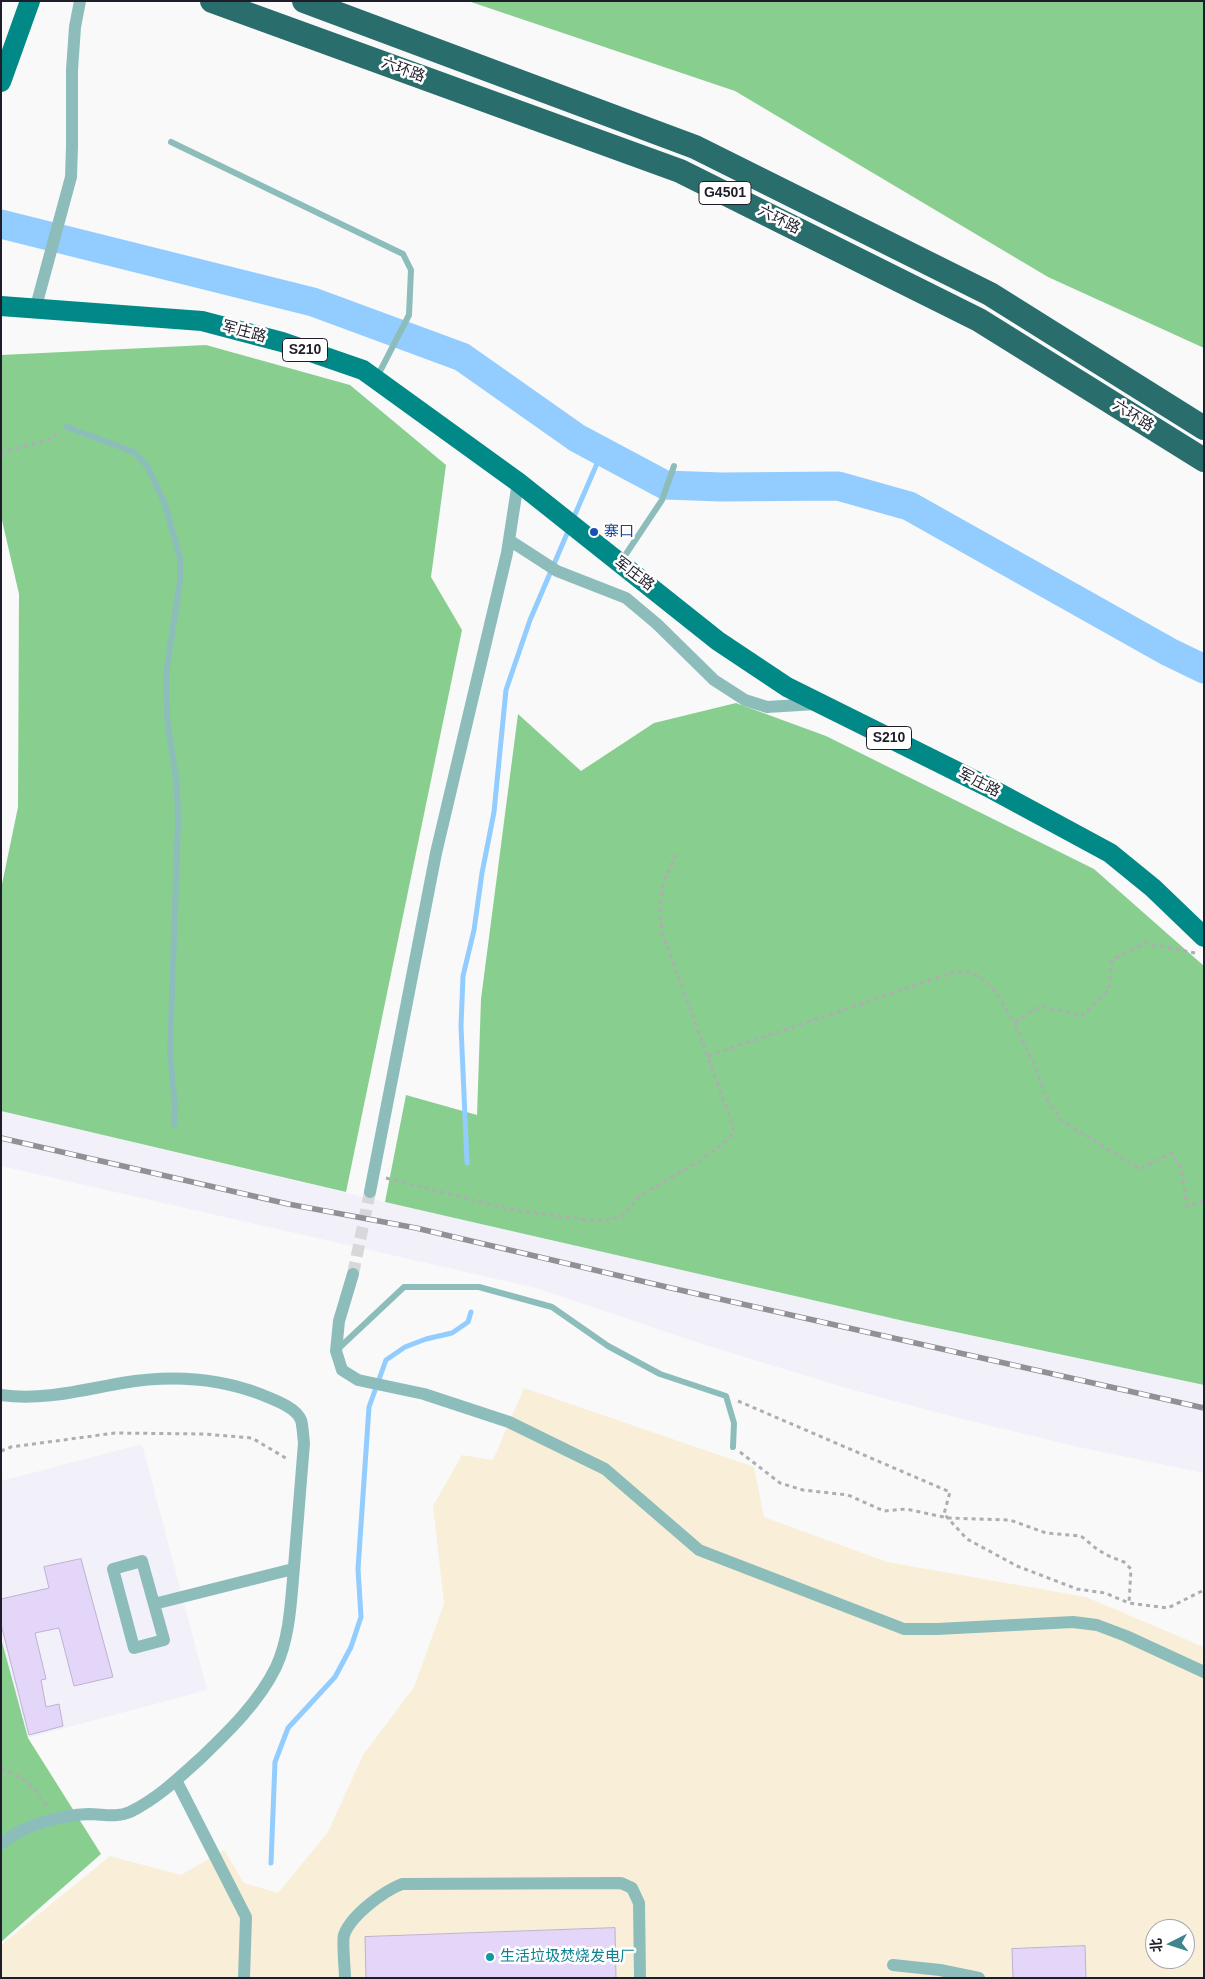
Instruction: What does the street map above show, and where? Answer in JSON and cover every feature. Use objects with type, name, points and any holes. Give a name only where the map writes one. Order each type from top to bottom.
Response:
[{"type":"highway","name":"六环路","points":[[212,1],[680,171],[979,320],[1204,460]]},
{"type":"highway","name":"六环路","points":[[304,1],[695,147],[990,294],[1204,428]]},
{"type":"main road","points":[[1,82],[30,1]]},
{"type":"main road","name":"军庄路","points":[[1,306],[202,321],[282,342],[363,370],[518,482],[718,641],[787,687],[988,787],[1110,853],[1153,888],[1201,945]]},
{"type":"street","points":[[35,310],[70,177],[72,70],[75,27],[80,1]]},
{"type":"street","points":[[370,1192],[436,853],[509,540],[518,482]]},
{"type":"street","points":[[509,540],[556,571],[626,598],[657,624],[714,680],[746,700],[768,706],[819,703]]},
{"type":"street","points":[[353,1274],[338,1321],[336,1351],[342,1370],[358,1380],[424,1394],[509,1422],[580,1456],[605,1469],[699,1550],[904,1629],[1073,1622],[1097,1625],[1126,1636],[1204,1672]]},
{"type":"street","points":[[1,1395],[26,1397],[60,1395],[123,1383],[182,1377],[217,1381],[254,1392],[284,1404],[300,1419],[304,1443],[286,1639],[276,1667],[259,1695],[231,1728],[176,1780],[152,1799],[128,1813],[112,1816],[91,1814],[60,1816],[24,1830],[1,1844]]},
{"type":"street","points":[[142,1561],[154,1604],[164,1640],[134,1648],[113,1569],[142,1561]]},
{"type":"street","points":[[154,1604],[293,1569]]},
{"type":"street","points":[[176,1780],[246,1917],[244,1978]]},
{"type":"street","points":[[345,1978],[344,1935],[359,1914],[386,1891],[402,1884],[571,1883],[621,1883],[632,1888],[640,1903],[640,1978]]},
{"type":"street","points":[[894,1966],[940,1970],[979,1978]]},
{"type":"lane","points":[[171,142],[403,254],[412,270],[409,315],[376,379]]},
{"type":"lane","points":[[67,427],[134,452],[147,466],[165,504],[180,558],[180,581],[166,674],[168,717],[177,787],[178,821],[170,1051],[175,1108],[174,1125]]},
{"type":"lane","points":[[620,564],[662,500],[674,466]]},
{"type":"lane","points":[[336,1351],[404,1287],[479,1287],[552,1307],[608,1346],[660,1374],[726,1396],[734,1423],[733,1448]]},
{"type":"path","points":[[1,454],[48,440],[67,427]]},
{"type":"path","points":[[374,1175],[508,1209],[595,1221],[617,1218],[624,1215],[639,1196],[698,1162],[726,1142],[734,1132],[662,932],[660,909],[663,884],[676,854]]},
{"type":"path","points":[[1014,1023],[1040,1006],[1082,1016],[1109,989],[1112,960],[1146,943],[1178,951],[1201,945]]},
{"type":"path","points":[[708,1056],[954,972],[973,973],[998,994],[1034,1064],[1048,1101],[1062,1121],[1140,1169],[1172,1154],[1181,1168],[1187,1206],[1204,1200]]},
{"type":"path","points":[[726,1396],[950,1492],[944,1514],[967,1538],[1017,1566],[1077,1589],[1105,1592],[1129,1603],[1168,1608],[1204,1590]]},
{"type":"path","points":[[1,1451],[10,1447],[115,1433],[204,1434],[252,1438],[302,1468]]},
{"type":"path","points":[[733,1448],[746,1455],[780,1483],[803,1490],[848,1495],[884,1511],[906,1509],[948,1518],[1010,1520],[1046,1533],[1081,1536],[1103,1553],[1124,1562],[1131,1569],[1129,1603]]},
{"type":"path","points":[[1,1768],[27,1780],[44,1800],[55,1818]]},
{"type":"shaded area","points":[[1,1111],[385,1202],[904,1321],[1204,1385],[1204,1473],[1078,1447],[853,1390],[702,1344],[536,1288],[1,1166]]},
{"type":"shaded area","points":[[524,1388],[754,1467],[764,1517],[887,1562],[1086,1597],[1204,1647],[1204,1978],[1,1978],[1,1945],[110,1856],[181,1875],[224,1850],[244,1883],[278,1893],[328,1832],[363,1755],[414,1687],[444,1604],[433,1506],[462,1455],[493,1460]]},
{"type":"shaded area","points":[[142,1444],[207,1690],[28,1738],[1,1638],[1,1481]]},
{"type":"green space","points":[[468,1],[1204,1],[1204,348],[1048,277],[735,91]]},
{"type":"green space","points":[[206,345],[350,385],[446,465],[431,577],[462,630],[346,1192],[1,1111],[1,889],[18,807],[19,594],[1,516],[1,355]]},
{"type":"green space","points":[[736,703],[826,736],[1094,869],[1204,966],[1204,1385],[904,1321],[385,1202],[406,1095],[477,1115],[481,999],[518,714],[581,771],[654,723]]},
{"type":"green space","points":[[1,1638],[28,1738],[101,1854],[1,1942]]},
{"type":"building","points":[[81,1559],[113,1677],[74,1686],[59,1628],[35,1633],[46,1679],[41,1680],[46,1707],[59,1704],[63,1726],[29,1735],[1,1624],[1,1599],[49,1588],[44,1567]]},
{"type":"building","name":"生活垃圾焚烧发电厂","points":[[615,1928],[616,1978],[366,1978],[365,1937]]},
{"type":"building","points":[[1085,1946],[1086,1978],[1013,1978],[1012,1949]]},
{"type":"waterway","points":[[1,224],[313,302],[462,357],[577,438],[665,485],[722,487],[838,486],[909,506],[1169,652],[1204,669]]},
{"type":"waterway","points":[[573,519],[602,452]]},
{"type":"waterway","points":[[467,1163],[461,1026],[463,976],[474,930],[482,873],[494,812],[506,690],[530,620],[569,529]]},
{"type":"waterway","points":[[271,1863],[275,1762],[288,1728],[335,1677],[351,1647],[361,1617],[358,1569],[369,1407],[386,1360],[405,1347],[426,1339],[452,1333],[468,1322],[471,1312]]},
{"type":"tunnel","points":[[353,1274],[370,1192]]},
{"type":"railway","points":[[1,1138],[288,1204],[416,1228],[671,1288],[1204,1408]]},
{"type":"place","name":"寨口","points":[[594,532]]},
{"type":"place","name":"生活垃圾焚烧发电厂","points":[[490,1957]]}]
